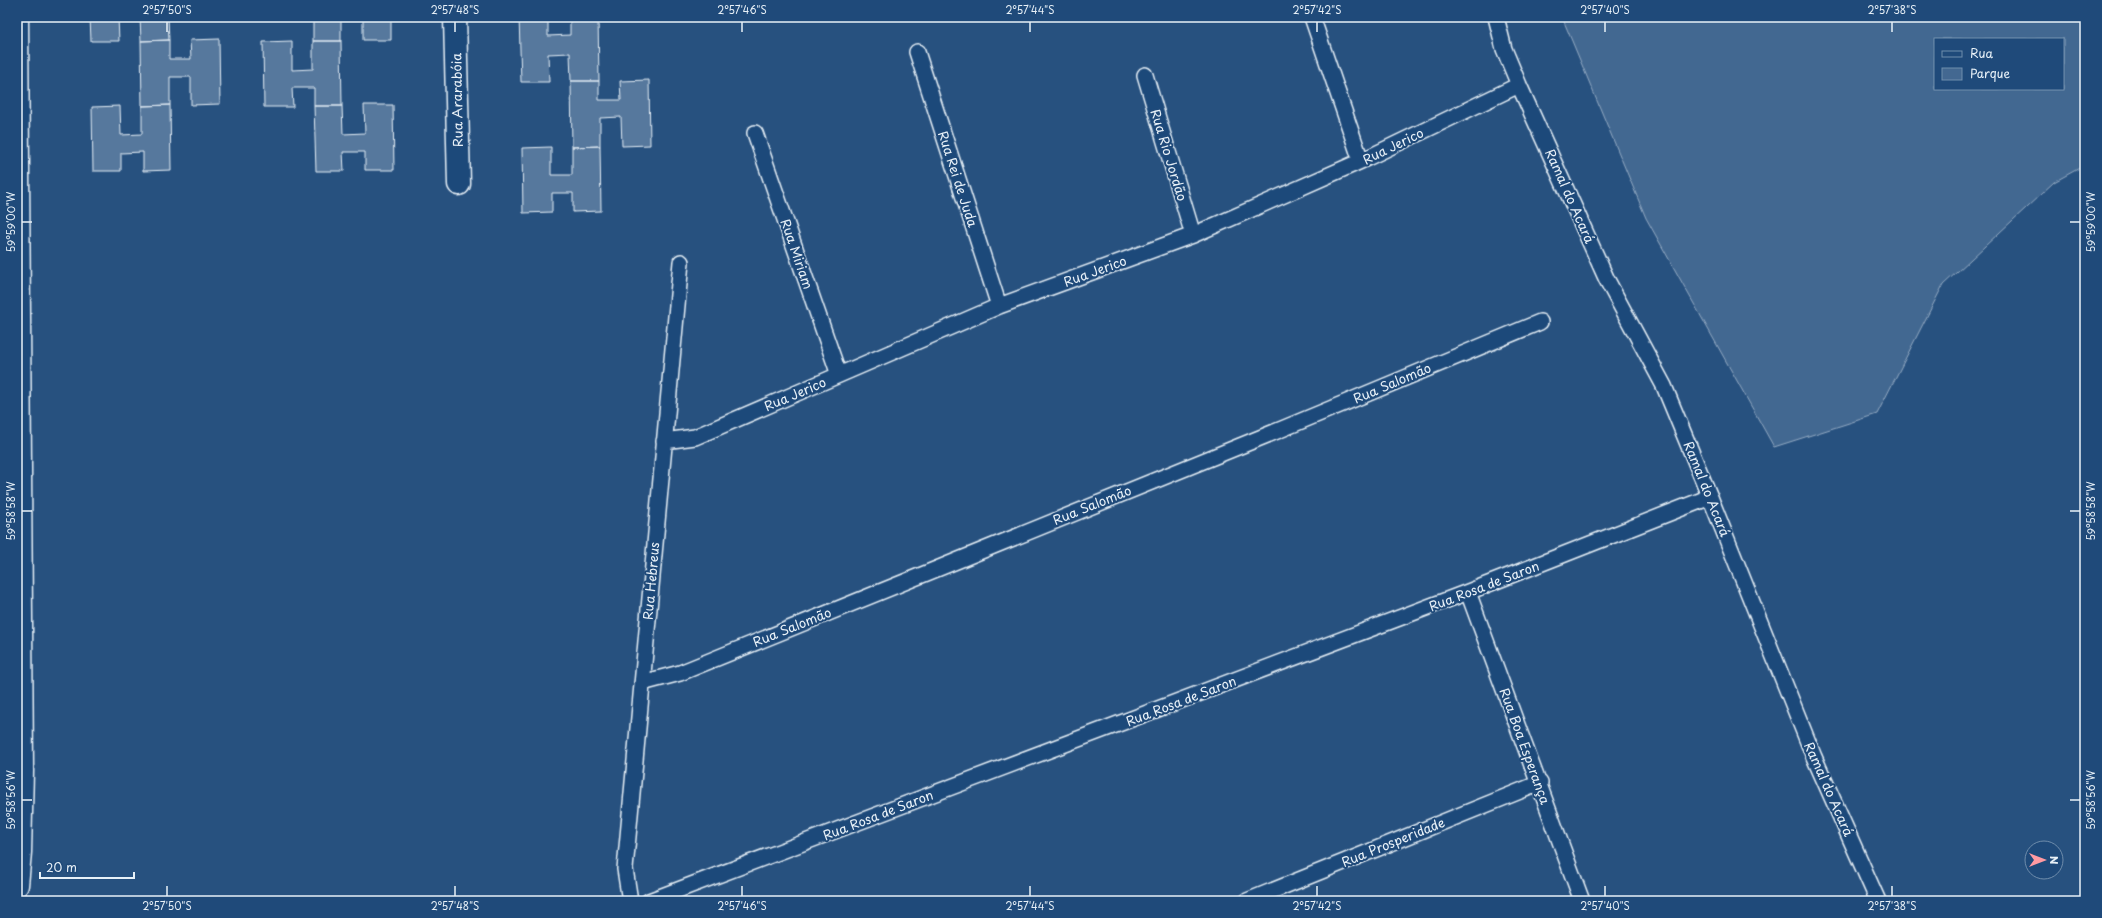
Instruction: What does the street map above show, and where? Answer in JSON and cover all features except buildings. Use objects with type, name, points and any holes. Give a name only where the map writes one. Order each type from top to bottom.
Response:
[{"type":"street","points":[[17,17],[22,771],[20,852],[17,885]]},
{"type":"street","name":"Rua Ararabóia","points":[[455,17],[459,184]]},
{"type":"lane","points":[[1312,17],[1361,161]]},
{"type":"lane","name":"Ramal do Acará","points":[[1496,17],[1504,49],[1608,280],[1664,386],[1814,757],[1878,901]]},
{"type":"lane","name":"Rua Rei de Juda","points":[[917,52],[999,306]]},
{"type":"lane","name":"Rua Rio Jordão","points":[[1145,75],[1193,235]]},
{"type":"lane","name":"Rua Jerico","points":[[664,441],[695,437],[999,306],[1193,235],[1361,161],[1520,85]]},
{"type":"lane","name":"Rua Miriam","points":[[755,133],[839,376]]},
{"type":"lane","name":"Rua Hebreus","points":[[630,901],[624,869],[682,262]]},
{"type":"lane","name":"Rua Salomão","points":[[642,683],[680,673],[1282,429],[1540,322]]},
{"type":"lane","name":"Rua Rosa de Saron","points":[[649,901],[1468,592],[1710,497]]},
{"type":"lane","name":"Rua Boa Esperança","points":[[1468,592],[1582,901]]},
{"type":"lane","name":"Rua Prosperidade","points":[[1247,901],[1540,784]]},
{"type":"green space","points":[[1562,17],[2085,17],[2085,165],[2054,182],[1943,285],[1877,414],[1774,447],[1646,218]]}]
